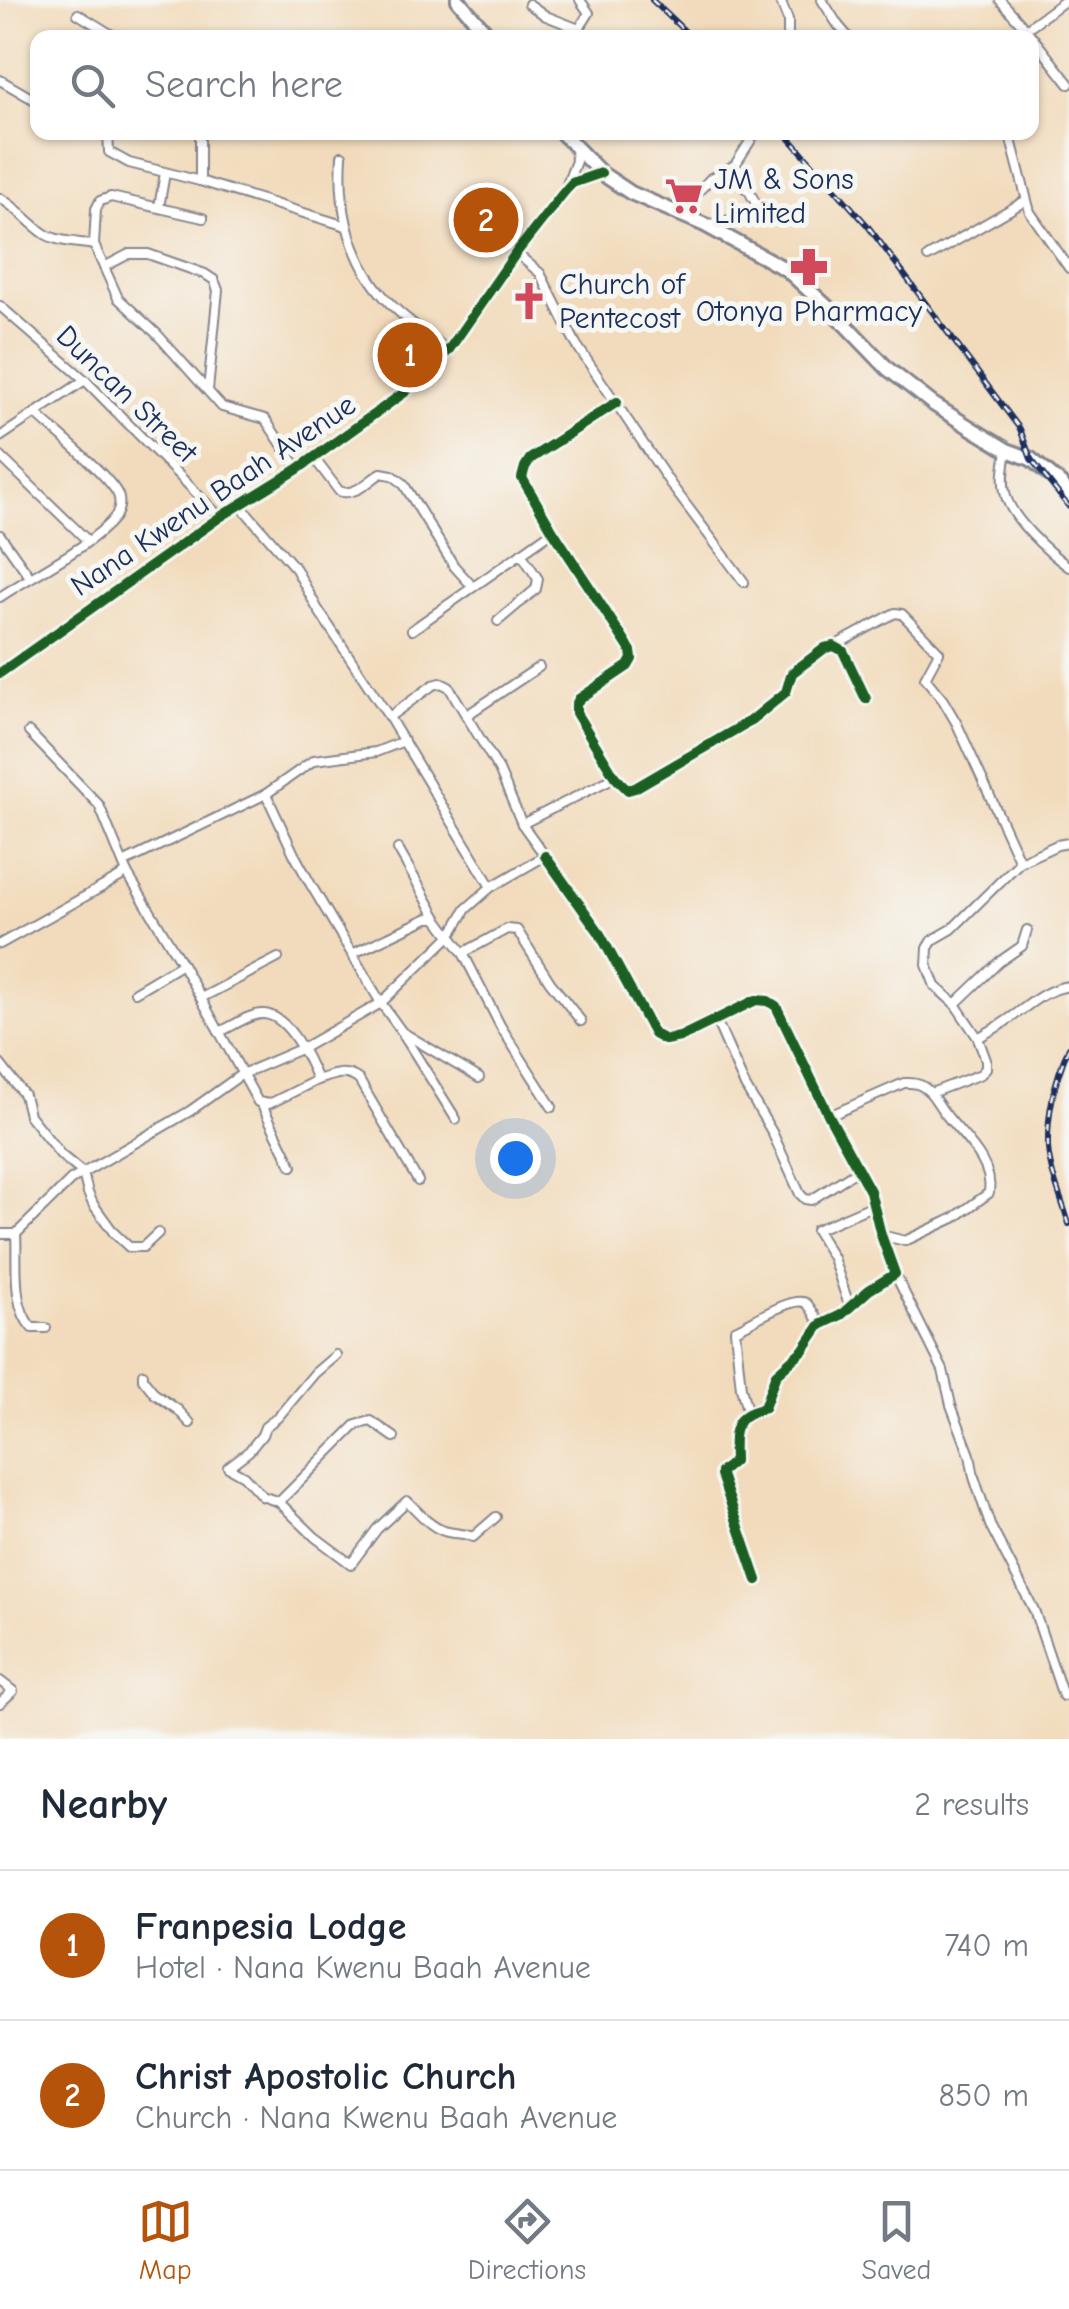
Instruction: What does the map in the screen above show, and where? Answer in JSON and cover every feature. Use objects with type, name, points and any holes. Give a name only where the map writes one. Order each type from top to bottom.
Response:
[{"type":"main road","points":[[458,0],[484,30]]},
{"type":"main road","points":[[568,140],[601,173],[630,193],[705,225],[787,270],[888,369],[933,404],[1007,450],[1031,459],[1069,495]]},
{"type":"street","points":[[580,0],[589,13],[580,30]]},
{"type":"street","points":[[780,0],[788,30]]},
{"type":"street","points":[[822,0],[842,30]]},
{"type":"street","points":[[1000,0],[1026,29],[1066,0]]},
{"type":"street","points":[[528,4],[573,30]]},
{"type":"street","points":[[78,14],[104,30]]},
{"type":"street","points":[[1039,46],[1069,84]]},
{"type":"street","points":[[0,80],[30,97]]},
{"type":"street","points":[[108,140],[112,156],[346,226]]},
{"type":"street","points":[[200,140],[200,181]]},
{"type":"street","points":[[682,216],[711,178],[736,165],[751,140]]},
{"type":"street","points":[[1011,140],[1025,201],[1069,268]]},
{"type":"street","name":"Nana Kwenu Baah Avenue","points":[[564,192],[576,162],[576,148]]},
{"type":"street","points":[[342,156],[346,226],[366,270],[396,310],[448,351]]},
{"type":"street","points":[[724,172],[749,192],[761,214]]},
{"type":"street","points":[[158,208],[165,173]]},
{"type":"street","name":"Nana Kwenu Baah Avenue","points":[[0,672],[405,392],[448,351],[516,253],[572,183],[601,173]]},
{"type":"street","points":[[0,198],[46,234],[94,245]]},
{"type":"street","points":[[203,218],[104,198],[96,209],[94,245],[118,298],[157,334],[222,407],[265,419],[298,469]]},
{"type":"street","points":[[928,257],[1025,201]]},
{"type":"street","points":[[705,225],[761,214],[800,219]]},
{"type":"street","points":[[104,267],[138,252],[214,280],[218,290],[208,390]]},
{"type":"street","points":[[516,253],[540,273],[576,344],[672,486],[744,582]]},
{"type":"street","name":"Duncan Street","points":[[0,306],[85,380],[220,517]]},
{"type":"street","points":[[1,436],[85,380]]},
{"type":"street","points":[[617,402],[530,459],[522,478],[632,650],[628,666],[576,705],[576,713],[615,777],[628,790],[635,788],[752,720],[786,692],[792,672],[825,648],[895,612],[902,614],[939,652],[925,678],[957,724],[1020,862]]},
{"type":"street","points":[[0,597],[88,541],[117,515],[120,506],[109,482],[35,413]]},
{"type":"street","points":[[1007,450],[1004,474],[1009,504],[1019,519],[1069,567]]},
{"type":"street","points":[[0,456],[88,541]]},
{"type":"street","points":[[314,458],[344,494],[382,473],[388,472],[403,483],[454,566],[474,587]]},
{"type":"street","points":[[240,504],[296,568],[492,888]]},
{"type":"street","points":[[412,630],[553,532]]},
{"type":"street","points":[[0,535],[30,577]]},
{"type":"street","points":[[498,621],[536,589],[538,579],[522,553]]},
{"type":"street","points":[[834,646],[842,651],[866,700]]},
{"type":"street","points":[[467,715],[539,668]]},
{"type":"street","points":[[388,717],[433,684],[449,687],[499,770],[522,824],[599,932],[654,1034],[665,1040],[680,1037],[756,1000],[776,1006],[858,1170],[874,1206],[895,1274],[943,1370],[990,1525],[1034,1610],[1063,1696]]},
{"type":"street","points":[[29,732],[99,805],[127,873],[261,1104],[292,1166]]},
{"type":"street","points":[[123,863],[266,794],[314,760],[376,752],[404,740]]},
{"type":"street","points":[[522,824],[615,777]]},
{"type":"street","points":[[266,794],[294,854],[352,954],[456,1119]]},
{"type":"street","points":[[931,1093],[982,1074],[986,1060],[978,1038],[955,1004],[935,986],[927,965],[928,948],[1020,862],[1069,843]]},
{"type":"street","points":[[398,850],[552,1107]]},
{"type":"street","points":[[0,1234],[16,1234],[71,1180],[190,1110],[242,1074],[303,1048],[381,1003],[451,934],[466,909],[545,856]]},
{"type":"street","points":[[0,944],[127,873]]},
{"type":"street","points":[[352,954],[428,918],[437,918]]},
{"type":"street","points":[[463,953],[507,929],[517,930],[580,1020]]},
{"type":"street","points":[[955,1004],[1026,942],[1027,930]]},
{"type":"street","points":[[201,998],[278,958]]},
{"type":"street","points":[[135,992],[182,964]]},
{"type":"street","points":[[978,1038],[1029,1002],[1050,990],[1069,986]]},
{"type":"street","points":[[220,1032],[264,1014],[282,1024],[303,1048],[317,1080]]},
{"type":"street","points":[[716,1020],[800,1194],[811,1200],[858,1170]]},
{"type":"street","points":[[402,1032],[479,1078]]},
{"type":"street","points":[[0,1064],[24,1096],[28,1115],[61,1155],[83,1172],[93,1204],[114,1234],[128,1247],[143,1247],[158,1233]]},
{"type":"street","points":[[261,1104],[270,1104],[317,1080],[339,1073],[351,1074],[359,1080],[418,1182]]},
{"type":"street","points":[[829,1116],[904,1084],[922,1086],[971,1144],[990,1178],[991,1189],[982,1200],[954,1218],[904,1241],[881,1234]]},
{"type":"street","points":[[850,1308],[833,1258],[816,1230],[874,1206]]},
{"type":"street","points":[[16,1234],[20,1307],[32,1328],[46,1328]]},
{"type":"street","points":[[757,1580],[720,1474],[734,1461],[733,1438],[738,1422],[764,1408],[776,1374],[803,1350],[820,1325],[895,1274]]},
{"type":"street","points":[[748,1414],[734,1330],[799,1300],[806,1303],[820,1325]]},
{"type":"street","points":[[336,1355],[314,1373],[248,1451],[228,1467],[244,1476],[262,1496],[279,1502],[315,1537],[351,1564],[376,1529],[407,1501],[436,1528],[474,1537],[496,1517]]},
{"type":"street","points":[[143,1374],[155,1394],[190,1423]]},
{"type":"street","points":[[279,1502],[356,1425],[371,1421],[394,1438]]},
{"type":"street","points":[[0,1681],[14,1691],[0,1703]]},
{"type":"railway","points":[[652,0],[684,30]]},
{"type":"railway","points":[[791,140],[867,225],[1020,429],[1031,459],[1069,507]]},
{"type":"railway","points":[[1069,1047],[1053,1096],[1048,1148],[1069,1224]]},
{"type":"cycle path","points":[[0,673],[405,392],[448,351],[516,253],[572,183],[601,173]]},
{"type":"cycle path","points":[[617,402],[530,459],[522,478],[631,651],[628,666],[576,705],[576,713],[615,777],[628,790],[635,788],[752,720],[786,692],[792,673],[825,648],[834,646],[843,651],[866,699]]},
{"type":"cycle path","points":[[545,856],[599,932],[654,1034],[665,1040],[680,1037],[756,1000],[776,1006],[870,1191],[895,1274],[841,1315],[820,1325],[803,1350],[776,1374],[764,1408],[738,1423],[734,1461],[721,1475],[757,1580]]},
{"type":"place","name":"JM & Sons Limited","points":[[684,196]]},
{"type":"place","name":"Christ Apostolic Church","points":[[486,220]]},
{"type":"place","name":"Otonya Pharmacy","points":[[809,267]]},
{"type":"place","name":"Church of Pentecost","points":[[529,301]]},
{"type":"place","name":"Franpesia Lodge","points":[[410,355]]}]
